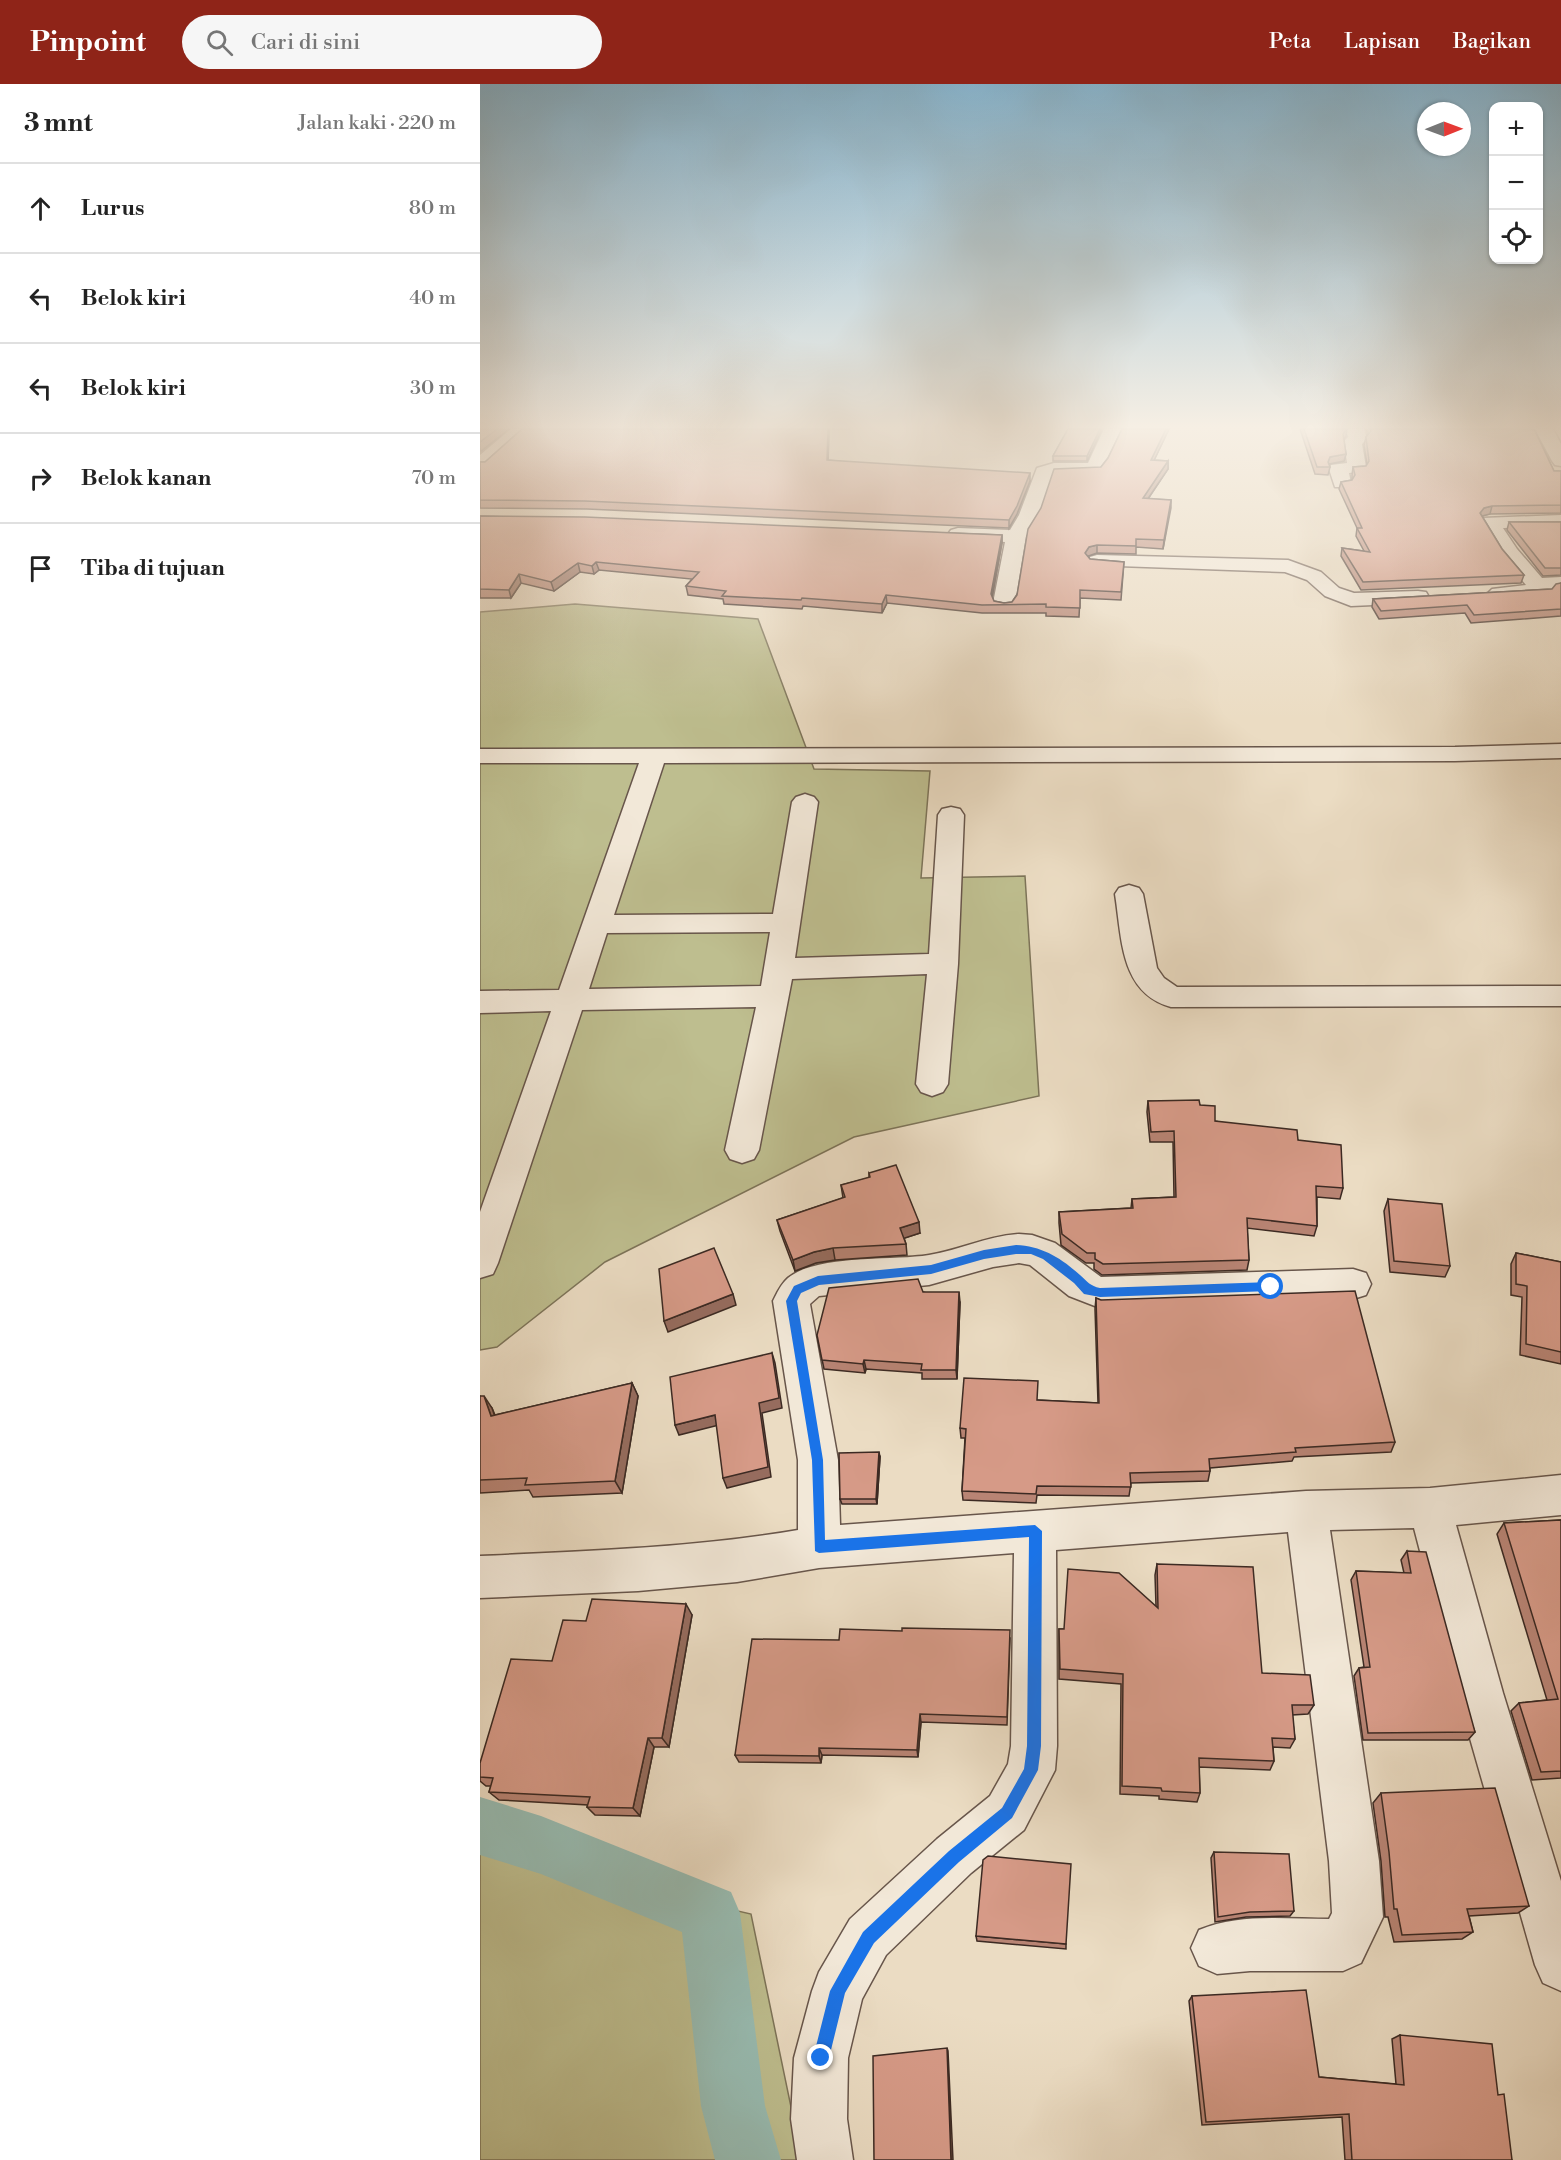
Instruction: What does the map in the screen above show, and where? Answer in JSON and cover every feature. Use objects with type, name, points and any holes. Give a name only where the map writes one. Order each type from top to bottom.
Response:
[{"type":"street","points":[[1004,603],[1016,536],[1022,526]]},
{"type":"street","points":[[1492,526],[1509,552],[1542,591]]},
{"type":"street","points":[[934,533],[1016,536]]},
{"type":"street","points":[[1097,561],[1288,566],[1314,576],[1332,591],[1351,600],[1436,596]]},
{"type":"street","points":[[1542,591],[1541,584],[1561,583]]},
{"type":"street","points":[[1480,594],[1542,591]]},
{"type":"street","points":[[480,756],[752,757],[1561,752]]},
{"type":"street","points":[[480,1263],[654,755]]},
{"type":"street","points":[[742,1150],[776,982],[805,802]]},
{"type":"street","points":[[932,1084],[943,964],[951,814]]},
{"type":"street","points":[[1130,894],[1142,969],[1153,985],[1171,997],[1561,996]]},
{"type":"street","points":[[596,924],[785,923]]},
{"type":"street","points":[[480,1002],[570,1000],[776,982],[943,964]]},
{"type":"street","points":[[819,1547],[818,1460],[791,1301],[798,1290],[818,1281],[931,1269],[1016,1249],[1031,1250],[1047,1256],[1078,1279],[1088,1291],[1100,1293],[1353,1284]]},
{"type":"street","points":[[480,1576],[649,1569],[737,1562],[819,1547],[1306,1511],[1430,1508],[1561,1495]]},
{"type":"street","points":[[1430,1508],[1480,1693],[1561,1965]]},
{"type":"street","points":[[1217,1948],[1250,1945],[1343,1944],[1358,1917],[1352,1834],[1306,1511]]},
{"type":"street","points":[[825,2160],[819,2119],[821,2058],[838,1991],[868,1937],[954,1856],[1007,1813],[1031,1770],[1034,1746],[1035,1531]]},
{"type":"green space","points":[[575,604],[758,619],[814,769],[930,771],[921,878],[1025,876],[1039,1096],[854,1137],[605,1262],[497,1347],[480,1350],[480,612]]},
{"type":"green space","points":[[480,1851],[751,1914],[802,2160],[480,2160]]},
{"type":"building","points":[[480,526],[791,526],[1002,535],[991,594],[994,601],[1004,603],[1012,602],[1017,595],[1030,526],[1166,526],[1164,540],[1136,539],[1136,546],[1097,545],[1089,547],[1085,553],[1090,559],[1124,562],[1121,592],[1080,590],[1080,608],[1046,607],[1046,604],[982,605],[886,595],[882,604],[802,598],[801,600],[722,596],[726,591],[686,586],[699,572],[596,562],[592,566],[578,563],[551,582],[519,574],[509,590],[480,589]]},
{"type":"building","points":[[1361,526],[1488,526],[1502,549],[1524,575],[1363,582],[1342,548],[1370,552],[1357,528],[1362,528]]},
{"type":"building","points":[[1512,526],[1561,526],[1561,568],[1545,568]]},
{"type":"building","points":[[1561,583],[1561,609],[1474,615],[1467,605],[1381,611],[1373,599],[1552,589],[1556,584]]},
{"type":"building","points":[[1199,1100],[1200,1105],[1215,1106],[1215,1121],[1297,1130],[1298,1140],[1341,1145],[1343,1188],[1316,1186],[1317,1226],[1247,1218],[1249,1260],[1103,1264],[1095,1259],[1095,1253],[1087,1253],[1062,1234],[1059,1212],[1133,1208],[1132,1199],[1176,1197],[1174,1131],[1151,1132],[1148,1101]]},
{"type":"building","points":[[896,1165],[919,1222],[900,1228],[906,1244],[833,1248],[793,1260],[777,1220],[845,1197],[841,1185],[870,1177],[869,1173]]},
{"type":"building","points":[[1388,1199],[1442,1204],[1450,1266],[1394,1261]]},
{"type":"building","points":[[714,1248],[733,1294],[664,1321],[659,1269]]},
{"type":"building","points":[[1516,1253],[1561,1262],[1561,1352],[1526,1344],[1527,1286],[1516,1284]]},
{"type":"building","points":[[918,1279],[923,1292],[959,1292],[956,1370],[921,1370],[922,1364],[864,1360],[863,1364],[822,1360],[817,1335],[829,1288]]},
{"type":"building","points":[[1355,1291],[1395,1442],[1295,1448],[1296,1452],[1209,1459],[1210,1471],[1130,1473],[1131,1487],[1037,1486],[1036,1494],[962,1491],[966,1429],[960,1428],[964,1378],[1038,1381],[1037,1400],[1099,1403],[1096,1298],[1101,1300]]},
{"type":"building","points":[[772,1353],[779,1398],[759,1403],[768,1467],[723,1478],[715,1415],[675,1425],[670,1377]]},
{"type":"building","points":[[632,1383],[615,1481],[525,1485],[527,1478],[480,1480],[480,1396],[484,1396],[491,1416]]},
{"type":"building","points":[[879,1452],[876,1499],[840,1499],[839,1453]]},
{"type":"building","points":[[1561,1520],[1561,1771],[1541,1772],[1519,1703],[1558,1699],[1504,1523]]},
{"type":"building","points":[[1407,1551],[1426,1552],[1475,1732],[1368,1733],[1359,1668],[1370,1667],[1356,1571],[1411,1573]]},
{"type":"building","points":[[1157,1564],[1253,1567],[1262,1673],[1310,1675],[1314,1705],[1292,1705],[1295,1739],[1272,1738],[1274,1761],[1199,1758],[1200,1793],[1122,1786],[1123,1674],[1060,1669],[1059,1629],[1064,1629],[1068,1569],[1119,1573],[1158,1608]]},
{"type":"building","points":[[592,1599],[686,1604],[662,1738],[648,1738],[633,1808],[587,1807],[590,1797],[489,1792],[493,1778],[480,1777],[480,1763],[511,1659],[552,1661],[563,1620],[586,1621]]},
{"type":"building","points":[[902,1628],[1010,1630],[1007,1717],[920,1714],[917,1750],[819,1748],[819,1756],[735,1755],[752,1639],[839,1640],[840,1629],[902,1631]]},
{"type":"building","points":[[1495,1788],[1529,1906],[1467,1909],[1473,1932],[1402,1935],[1397,1909],[1394,1909],[1381,1793]]},
{"type":"building","points":[[1214,1852],[1289,1854],[1294,1911],[1250,1912],[1218,1917]]},
{"type":"building","points":[[988,1856],[1071,1864],[1066,1944],[976,1936],[983,1860]]},
{"type":"building","points":[[1306,1990],[1319,2077],[1404,2085],[1400,2035],[1492,2044],[1498,2095],[1504,2094],[1512,2160],[1352,2160],[1349,2114],[1206,2122],[1192,1996]]},
{"type":"building","points":[[947,2048],[951,2160],[874,2160],[873,2056]]},
{"type":"waterway","points":[[480,1826],[541,1845],[710,1913],[733,2106],[748,2160]]},
{"type":"route","points":[[821,2058],[838,1991],[868,1937],[954,1856],[1007,1813],[1031,1770],[1034,1746],[1035,1531],[819,1547],[818,1460],[791,1301],[798,1290],[818,1281],[931,1269],[1016,1249],[1031,1250],[1047,1256],[1078,1279],[1088,1291],[1100,1293],[1271,1287]]}]
